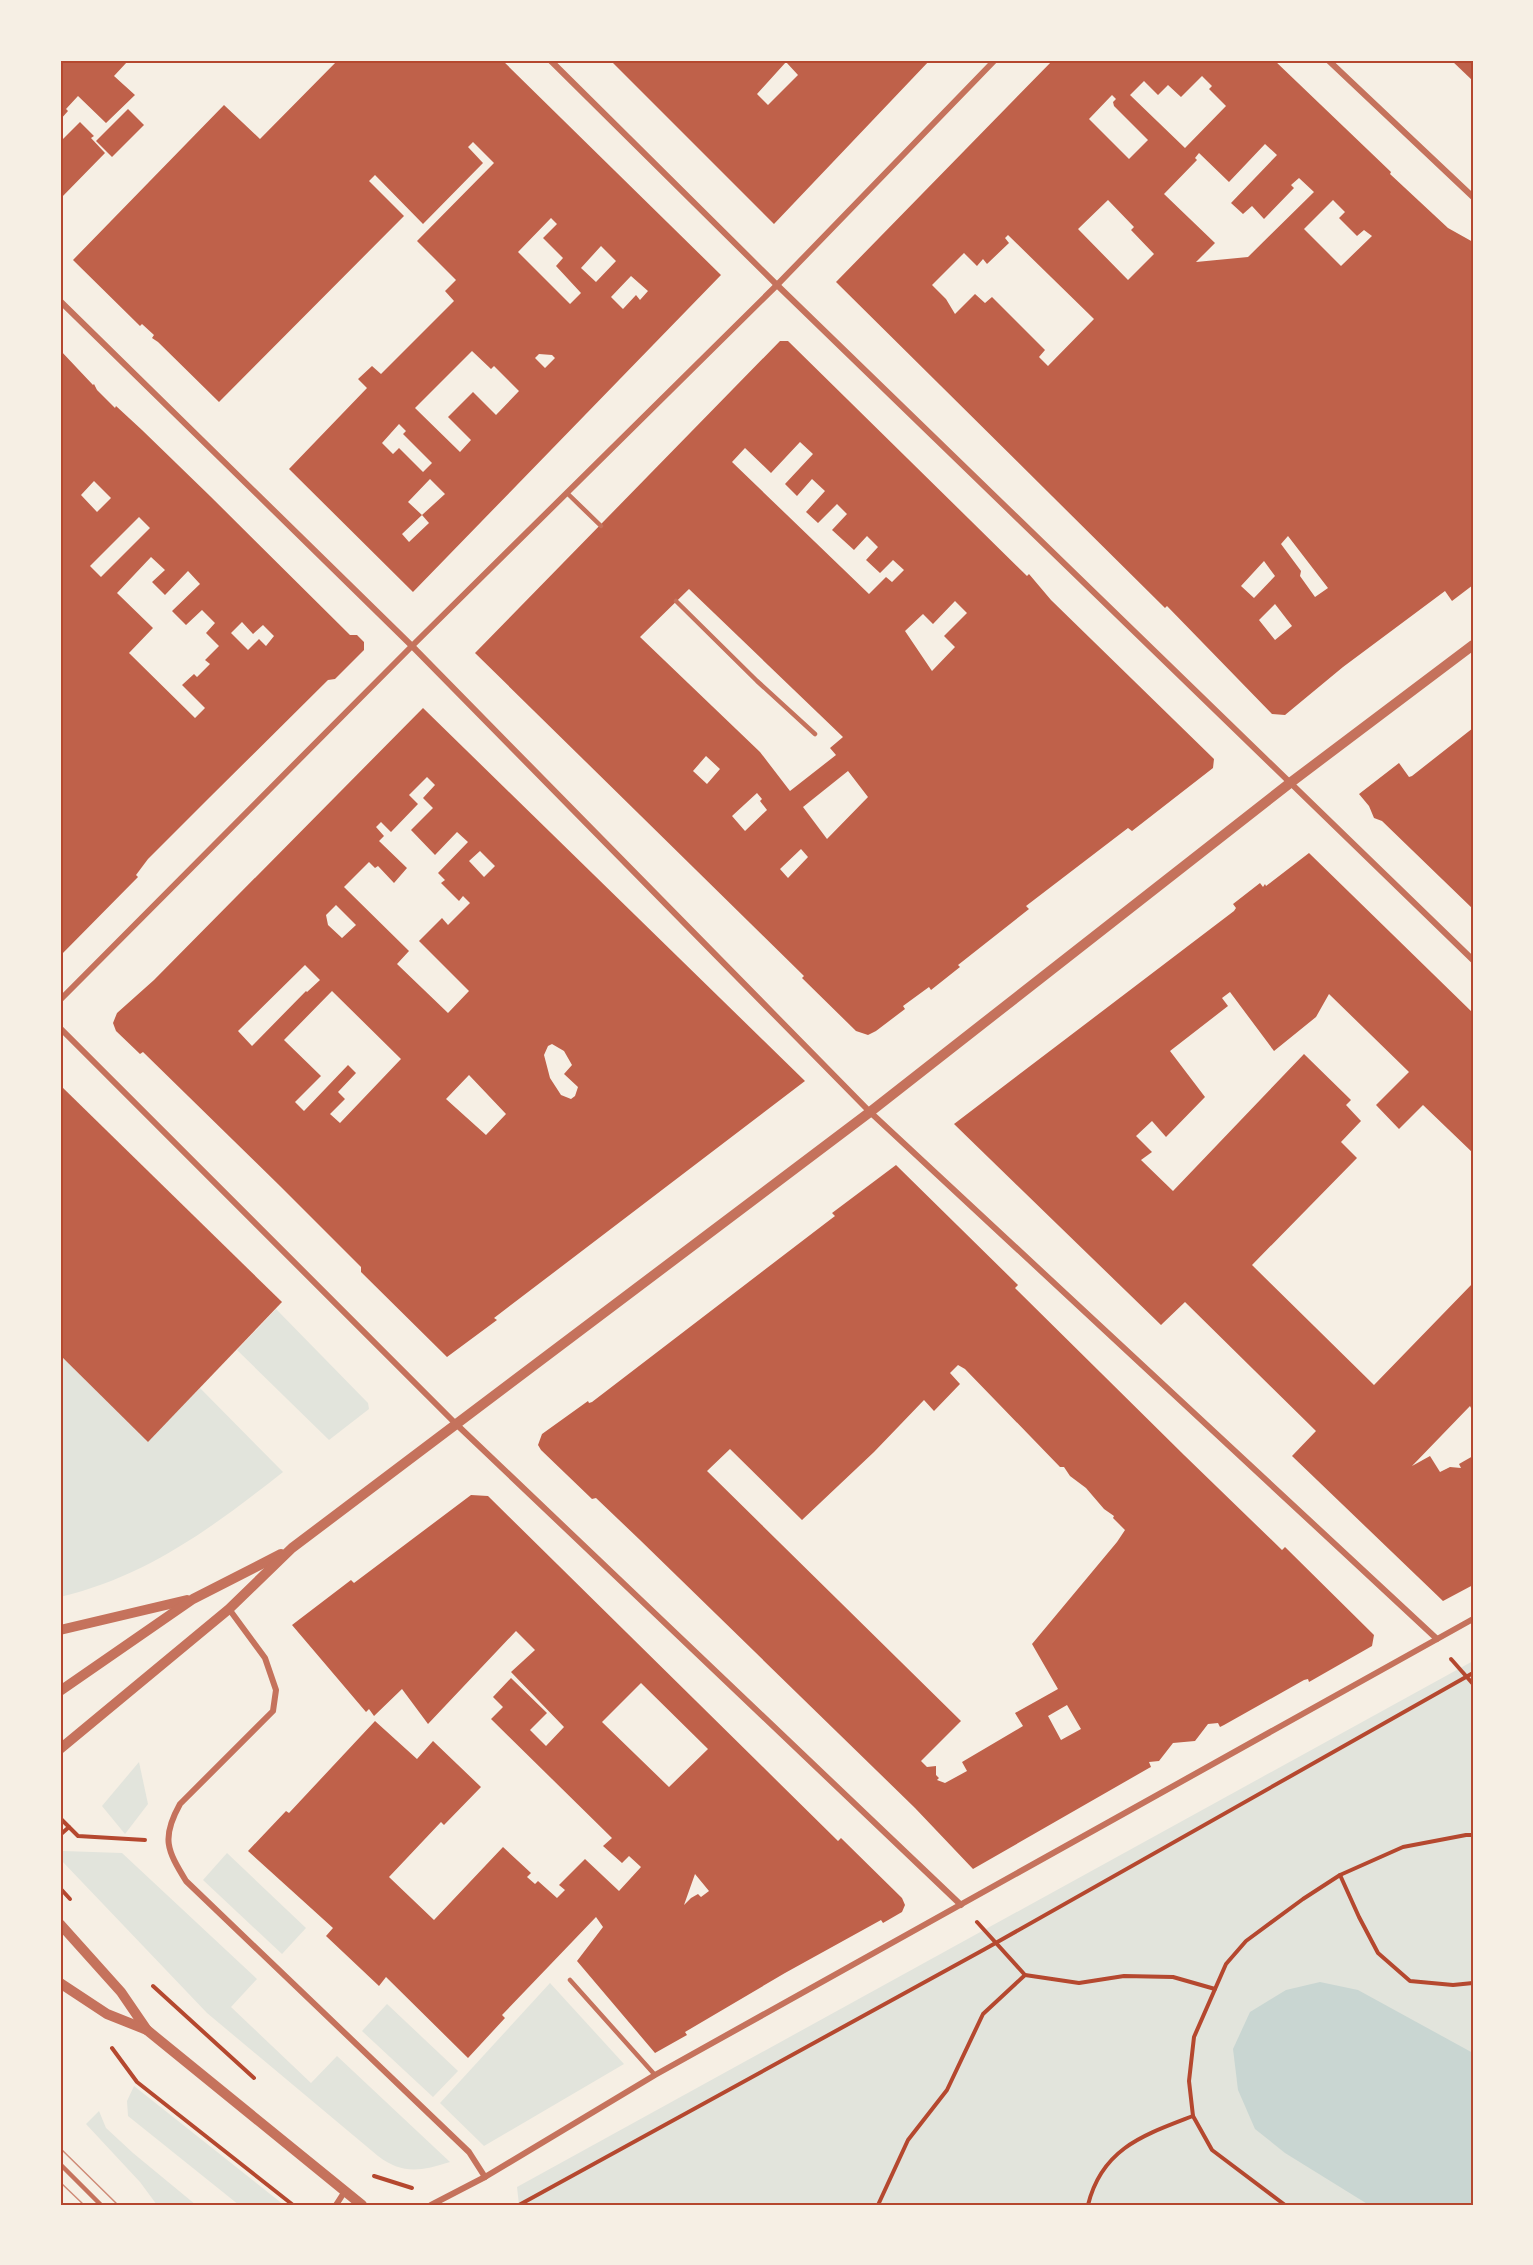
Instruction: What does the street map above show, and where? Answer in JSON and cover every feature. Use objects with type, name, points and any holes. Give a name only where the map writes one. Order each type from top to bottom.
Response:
[{"type":"street","points":[[550,60],[777,285],[1473,960]]},
{"type":"street","points":[[60,1000],[412,646],[777,285],[995,60]]},
{"type":"street","points":[[1328,60],[1473,197]]},
{"type":"street","points":[[60,301],[412,646],[870,1112],[1437,1639]]},
{"type":"street","points":[[60,1749],[229,1609],[292,1548],[870,1112],[1290,783],[1473,645]]},
{"type":"street","points":[[60,1028],[455,1423],[961,1905]]},
{"type":"street","points":[[60,1691],[193,1599],[292,1548]]},
{"type":"street","points":[[60,1630],[193,1599]]},
{"type":"street","points":[[229,1609],[265,1658],[276,1690],[273,1711],[180,1804],[171,1819],[167,1841],[174,1860],[186,1881],[470,2152],[485,2177]]},
{"type":"street","points":[[431,2205],[485,2177],[655,2076],[1473,1618]]},
{"type":"street","points":[[60,1924],[122,1992],[147,2030]]},
{"type":"street","points":[[60,1983],[107,2014],[147,2030],[362,2205]]},
{"type":"street","points":[[336,2205],[345,2191]]},
{"type":"lane","points":[[567,493],[601,526]]},
{"type":"lane","points":[[676,600],[757,681],[815,734]]},
{"type":"lane","points":[[570,1980],[655,2076]]},
{"type":"lane","points":[[60,2164],[102,2205]]},
{"type":"path","points":[[1437,1639],[1458,1669],[1473,1684]]},
{"type":"path","points":[[519,2205],[995,1942],[1473,1673]]},
{"type":"path","points":[[60,1818],[78,1836],[167,1841]]},
{"type":"path","points":[[60,1835],[69,1827]]},
{"type":"path","points":[[1284,2205],[1212,2150],[1193,2116],[1189,2081],[1194,2037],[1226,1964],[1246,1941],[1340,1875],[1402,1847],[1473,1835]]},
{"type":"path","points":[[1340,1875],[1378,1953],[1410,1981],[1454,1985],[1473,1983]]},
{"type":"path","points":[[60,1888],[75,1905]]},
{"type":"path","points":[[961,1905],[1025,1975],[1079,1983],[1124,1977],[1173,1977],[1215,1989]]},
{"type":"path","points":[[878,2205],[908,2140],[947,2090],[983,2014],[1025,1975]]},
{"type":"path","points":[[146,1980],[255,2079]]},
{"type":"path","points":[[110,2045],[137,2082],[293,2205]]},
{"type":"path","points":[[1088,2205],[1093,2186],[1114,2156],[1143,2135],[1193,2116]]},
{"type":"path","points":[[366,2170],[375,2178],[447,2198]]},
{"type":"shaded area","points":[[276,1309],[368,1403],[369,1409],[329,1440],[237,1350]]},
{"type":"shaded area","points":[[60,1355],[148,1441],[200,1388],[283,1472],[205,1530],[151,1563],[92,1588],[60,1597]]},
{"type":"shaded area","points":[[1473,1661],[1473,2205],[519,2205],[517,2187]]},
{"type":"shaded area","points":[[139,1762],[148,1804],[125,1834],[102,1806]]},
{"type":"shaded area","points":[[63,1851],[122,1853],[257,1979],[231,2007],[311,2083],[337,2056],[450,2162],[412,2170],[396,2166],[378,2156],[207,2013],[61,1860]]},
{"type":"shaded area","points":[[227,1853],[306,1928],[282,1954],[203,1880]]},
{"type":"shaded area","points":[[1320,1982],[1358,1990],[1473,2053],[1473,2205],[1369,2205],[1285,2153],[1255,2129],[1238,2090],[1233,2049],[1250,2012],[1286,1990]]},
{"type":"shaded area","points":[[550,1983],[624,2064],[484,2146],[440,2103]]},
{"type":"shaded area","points":[[387,2004],[458,2071],[433,2097],[362,2031]]},
{"type":"shaded area","points":[[134,2086],[284,2205],[239,2205],[128,2116],[127,2101]]},
{"type":"shaded area","points":[[99,2111],[106,2128],[196,2205],[157,2205],[140,2182],[86,2124]]},
{"type":"building","points":[[60,60],[125,60],[127,62],[114,76],[135,95],[106,123],[78,96],[60,120]]},
{"type":"building","points":[[338,60],[502,60],[721,275],[413,592],[289,469],[367,388],[358,379],[372,366],[381,374],[454,301],[445,291],[456,280],[417,241],[494,163],[473,142],[468,147],[483,163],[423,224],[375,175],[369,181],[404,216],[219,402],[152,338],[154,335],[142,324],[140,326],[73,260],[224,105],[260,139]],"holes":[[[551,218],[557,224],[543,238],[563,258],[556,266],[581,293],[570,304],[518,252]],[[601,246],[616,261],[596,282],[581,268]],[[631,276],[648,291],[640,300],[636,295],[623,309],[611,297]],[[472,351],[491,369],[494,366],[519,391],[496,415],[473,392],[448,417],[471,440],[460,452],[415,408]],[[539,354],[552,355],[555,358],[545,368],[535,358]],[[399,424],[406,431],[403,434],[432,463],[423,472],[399,448],[393,454],[382,443]],[[430,479],[445,494],[422,515],[408,502]],[[422,515],[429,523],[409,542],[402,534]]]},
{"type":"building","points":[[610,60],[930,60],[774,224]],"holes":[[[786,62],[798,75],[768,105],[757,94]]]},
{"type":"building","points":[[1053,60],[1274,60],[1448,228],[1473,242],[1473,585],[1452,601],[1445,591],[1343,667],[1285,715],[1272,714],[1167,606],[1165,608],[836,282]],"holes":[[[1202,76],[1212,86],[1209,89],[1226,106],[1185,148],[1130,95],[1144,81],[1158,95],[1168,85],[1181,97]],[[1112,95],[1116,99],[1113,102],[1114,106],[1148,140],[1129,159],[1089,119]],[[1265,144],[1277,155],[1231,203],[1243,214],[1252,206],[1264,219],[1294,188],[1291,185],[1299,178],[1314,192],[1248,257],[1196,262],[1215,243],[1164,194],[1197,160],[1195,158],[1199,153],[1229,182]],[[1108,200],[1134,227],[1131,230],[1154,254],[1128,280],[1078,229]],[[1333,200],[1345,212],[1339,218],[1357,236],[1364,230],[1372,236],[1341,266],[1304,229]],[[1008,235],[1094,319],[1048,366],[1039,357],[1045,350],[992,297],[985,303],[975,294],[955,314],[946,299],[932,285],[964,253],[977,266],[983,259],[987,264],[1009,243],[1005,238]],[[1288,536],[1328,588],[1315,597],[1300,576],[1301,571],[1281,544]],[[1264,561],[1275,576],[1254,598],[1241,586]],[[1275,604],[1292,626],[1275,640],[1259,620]]]},
{"type":"building","points":[[1451,60],[1473,60],[1473,81]]},
{"type":"building","points":[[128,109],[144,125],[112,157],[96,141]]},
{"type":"building","points":[[80,122],[94,136],[91,138],[105,153],[60,199],[60,142]]},
{"type":"building","points":[[780,341],[788,341],[1027,576],[1029,574],[1051,600],[1214,759],[1213,768],[1132,831],[1128,828],[1026,906],[1029,909],[958,965],[960,967],[931,990],[929,987],[903,1006],[905,1009],[868,1035],[856,1031],[802,978],[804,976],[475,653]],"holes":[[[800,442],[813,454],[785,484],[797,496],[812,479],[825,491],[806,512],[818,523],[837,504],[847,514],[832,530],[854,550],[867,536],[878,547],[866,560],[880,573],[893,560],[904,570],[892,582],[886,577],[869,594],[732,462],[745,448],[771,473]],[[689,589],[843,737],[830,748],[836,755],[790,791],[760,752],[640,637]],[[955,601],[967,613],[944,636],[955,647],[932,671],[905,631],[923,614],[933,624]],[[706,756],[720,769],[707,784],[693,771]],[[848,771],[868,797],[827,839],[803,807]],[[757,793],[767,810],[745,831],[732,816]],[[801,849],[808,857],[788,878],[780,869]]]},
{"type":"building","points":[[60,350],[115,408],[116,406],[142,430],[350,635],[357,635],[364,642],[364,650],[335,679],[328,680],[148,859],[136,875],[138,877],[60,956]],"holes":[[[94,481],[111,498],[97,512],[81,495]],[[139,517],[150,528],[101,577],[90,566]],[[151,557],[165,570],[152,582],[165,595],[188,571],[200,584],[172,611],[186,625],[202,610],[215,623],[206,633],[219,646],[205,660],[210,664],[197,677],[194,674],[182,685],[205,708],[195,718],[129,653],[153,628],[117,593]],[[242,622],[253,634],[263,625],[274,636],[266,646],[259,639],[248,650],[231,633]]]},
{"type":"building","points":[[423,708],[805,1081],[494,1318],[497,1320],[447,1357],[361,1272],[361,1267],[280,1186],[143,1052],[140,1054],[116,1031],[113,1023],[117,1013],[154,980]],"holes":[[[427,777],[435,785],[423,798],[433,808],[411,830],[435,855],[457,832],[468,842],[438,873],[445,880],[441,883],[459,901],[463,896],[470,903],[448,925],[442,918],[419,941],[469,991],[448,1013],[397,964],[409,951],[344,887],[369,862],[375,868],[378,866],[394,883],[407,868],[379,841],[384,836],[376,827],[381,822],[391,832],[418,804],[409,795]],[[480,851],[495,866],[484,877],[469,861]],[[336,905],[356,925],[342,938],[328,925],[326,915]],[[305,965],[320,980],[306,991],[252,1046],[238,1031]],[[332,991],[401,1059],[340,1123],[330,1114],[345,1099],[338,1092],[356,1073],[348,1065],[304,1111],[295,1102],[321,1076],[284,1040]],[[552,1044],[564,1051],[572,1065],[564,1074],[578,1087],[575,1096],[571,1099],[561,1095],[550,1078],[544,1055],[548,1046]],[[469,1075],[506,1114],[486,1135],[446,1099]]]},
{"type":"building","points":[[1473,728],[1473,909],[1382,821],[1374,818],[1369,806],[1359,794],[1399,763],[1409,777],[1412,776]]},
{"type":"building","points":[[1309,853],[1473,1013],[1473,1153],[1423,1105],[1399,1129],[1376,1105],[1409,1072],[1329,994],[1316,1017],[1274,1051],[1230,992],[1222,998],[1228,1006],[1170,1051],[1205,1097],[1166,1137],[1152,1121],[1136,1136],[1152,1152],[1141,1160],[1173,1191],[1304,1054],[1351,1100],[1346,1105],[1361,1121],[1341,1142],[1357,1158],[1252,1265],[1374,1385],[1473,1283],[1473,1412],[1470,1406],[1412,1466],[1430,1456],[1440,1472],[1450,1467],[1461,1468],[1459,1464],[1473,1456],[1473,1585],[1443,1601],[1292,1456],[1316,1431],[1185,1302],[1161,1325],[954,1124],[1234,911],[1236,908],[1233,904],[1260,883],[1263,887],[1265,884],[1266,886]]},
{"type":"building","points":[[60,1085],[282,1302],[148,1442],[60,1355]]},
{"type":"building","points":[[896,1165],[1018,1285],[1015,1288],[1184,1455],[1282,1550],[1285,1547],[1374,1635],[1372,1646],[1309,1682],[1308,1679],[1304,1680],[1220,1727],[1218,1723],[1208,1724],[1195,1741],[1173,1743],[1159,1761],[1149,1762],[1151,1767],[973,1869],[915,1808],[640,1540],[596,1498],[592,1499],[538,1445],[542,1434],[588,1401],[592,1402],[835,1216],[832,1213]],"holes":[[[958,1365],[965,1369],[1060,1467],[1064,1467],[1070,1476],[1086,1488],[1125,1530],[1032,1644],[1058,1689],[1015,1713],[1023,1726],[962,1762],[967,1771],[945,1783],[937,1780],[939,1778],[936,1775],[936,1766],[927,1767],[921,1761],[961,1721],[707,1471],[730,1449],[802,1520],[874,1452],[924,1400],[934,1411],[960,1384],[950,1373]],[[1067,1705],[1081,1729],[1061,1740],[1048,1716]]]},
{"type":"building","points":[[471,1495],[488,1496],[838,1841],[841,1838],[902,1898],[905,1905],[902,1912],[883,1923],[881,1920],[785,1973],[685,2032],[687,2035],[655,2053],[577,1961],[603,1927],[596,1917],[502,2015],[505,2018],[468,2058],[386,1977],[379,1986],[326,1936],[333,1928],[248,1851],[286,1811],[289,1813],[375,1721],[417,1759],[433,1741],[481,1787],[444,1825],[441,1822],[389,1877],[434,1920],[503,1847],[531,1873],[527,1877],[535,1884],[538,1881],[557,1898],[565,1890],[559,1885],[585,1859],[619,1891],[641,1867],[629,1856],[622,1863],[603,1846],[612,1838],[491,1719],[503,1707],[493,1697],[511,1678],[547,1713],[530,1730],[546,1746],[564,1727],[511,1672],[535,1650],[516,1631],[428,1724],[402,1689],[374,1716],[369,1709],[366,1712],[292,1625],[351,1580],[354,1583]],"holes":[[[641,1683],[708,1749],[669,1787],[602,1722]],[[695,1874],[709,1891],[701,1897],[698,1894],[684,1905]]]},
{"type":"tram line","points":[[60,2148],[118,2205]]},
{"type":"tram line","points":[[60,2182],[84,2205]]}]
